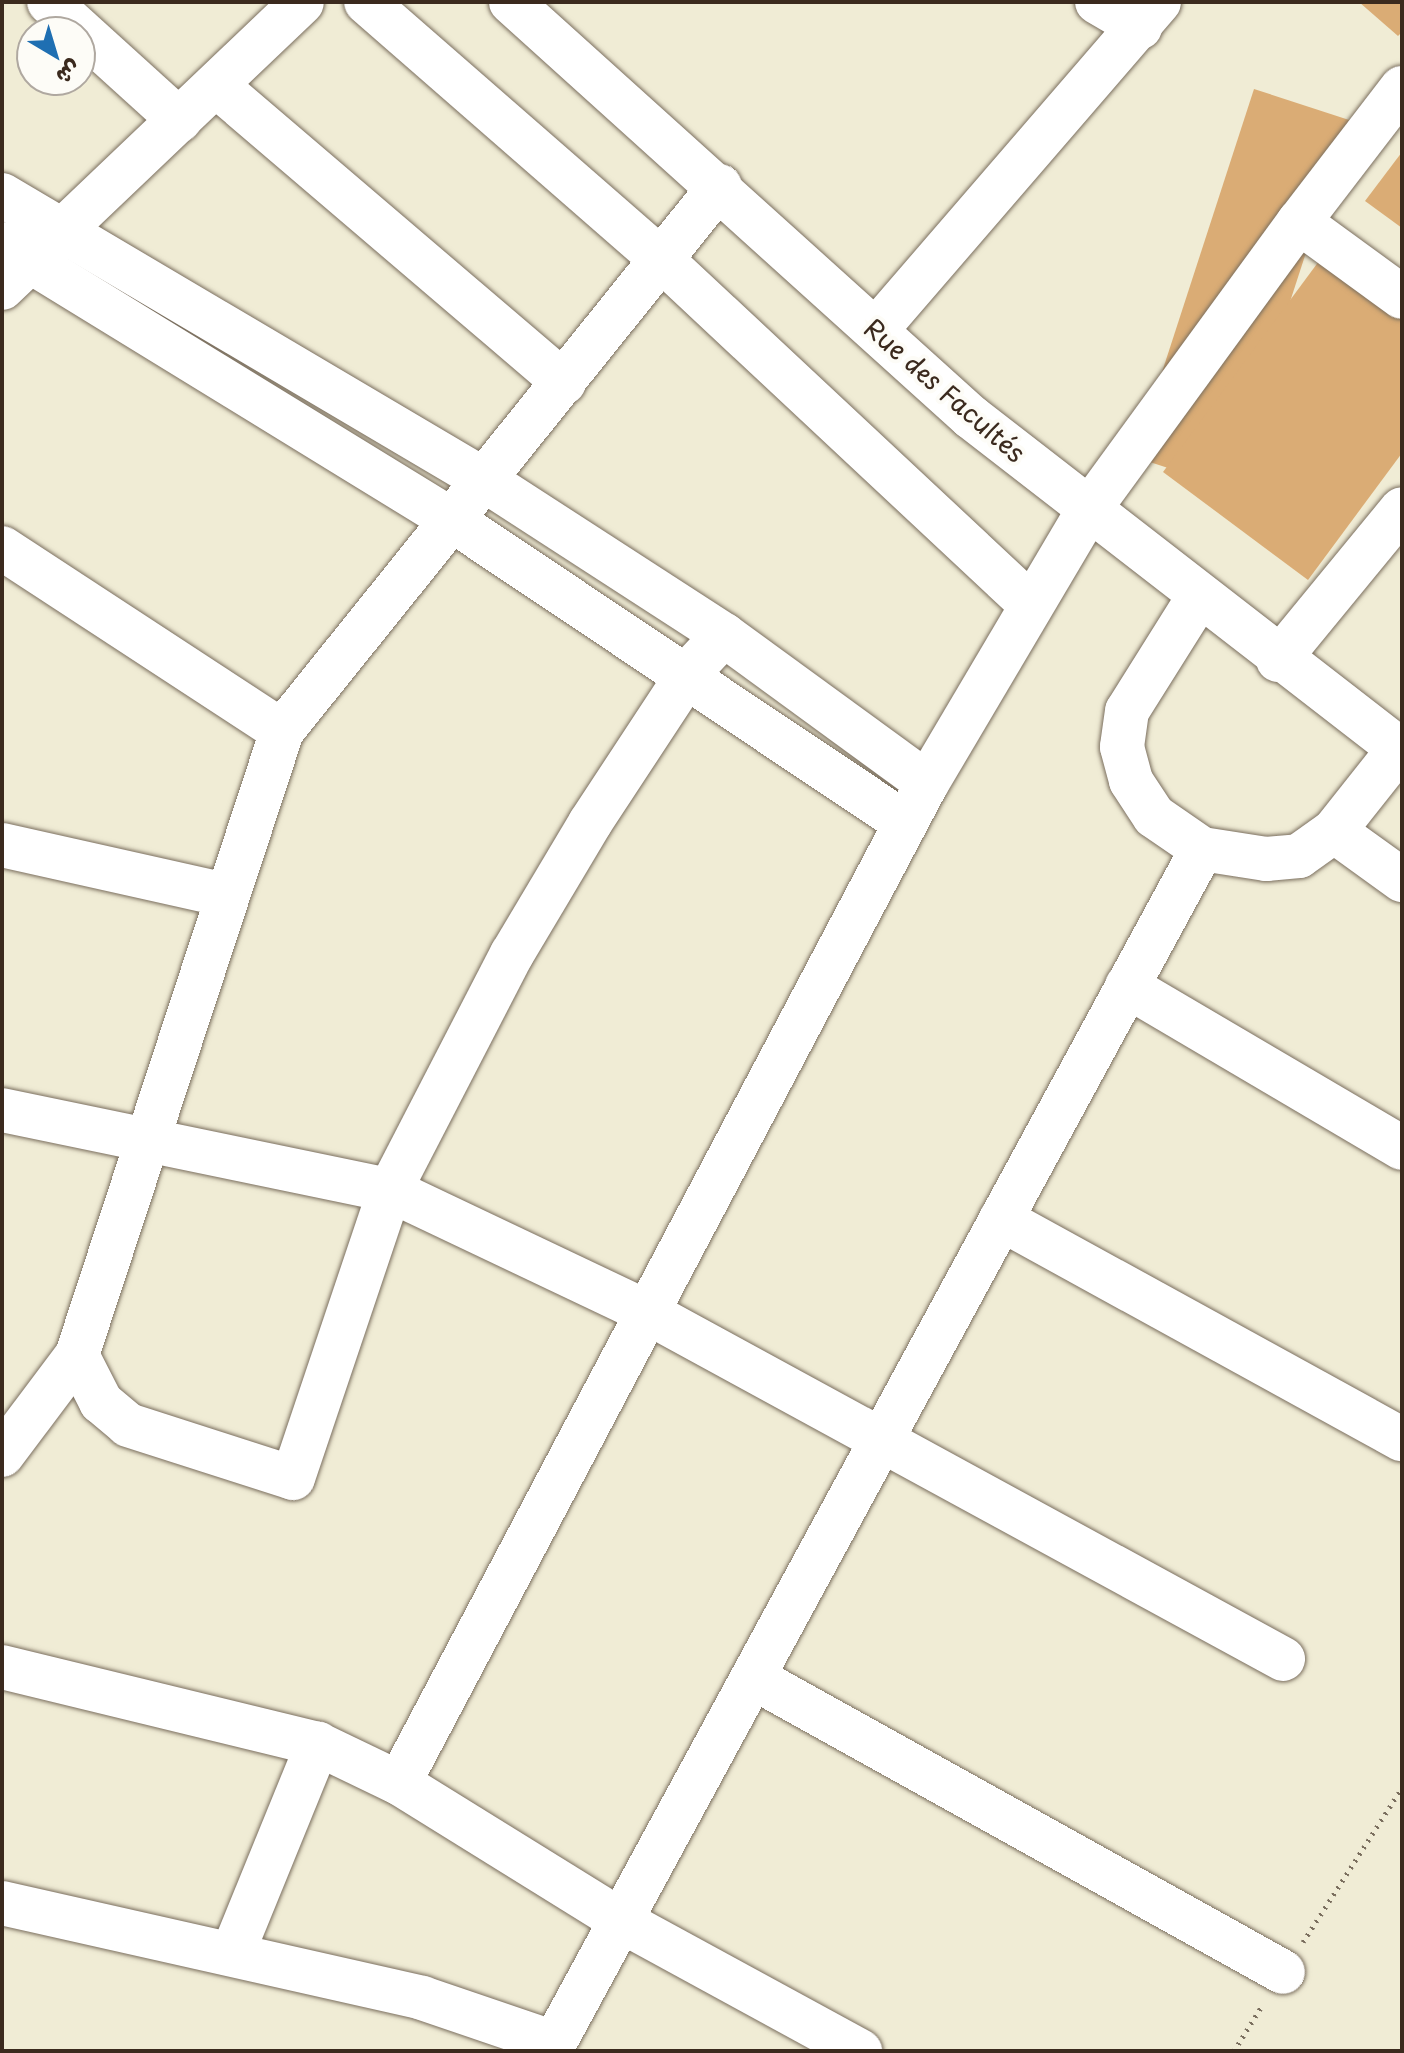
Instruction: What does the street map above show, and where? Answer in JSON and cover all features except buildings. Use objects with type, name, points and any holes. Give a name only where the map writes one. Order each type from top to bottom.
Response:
[{"type":"street","points":[[49,2],[179,120]]},
{"type":"street","points":[[302,2],[218,87],[61,231],[11,264],[455,522],[689,672],[905,823]]},
{"type":"street","points":[[366,2],[663,261],[1030,604]]},
{"type":"street","name":"Rue des Facultés","points":[[511,2],[720,186],[876,330],[1088,511],[1278,660],[1400,750]]},
{"type":"street","points":[[876,330],[1150,14],[1097,2]]},
{"type":"street","points":[[218,87],[564,382]]},
{"type":"street","points":[[399,1783],[643,1310],[905,823],[1030,604],[1088,511],[1299,222],[1402,88]]},
{"type":"street","points":[[2,1455],[77,1355],[153,1138],[226,895],[282,731],[455,522],[720,186]]},
{"type":"street","points":[[2,195],[486,481],[724,635],[927,783]]},
{"type":"street","points":[[1299,222],[1402,297]]},
{"type":"street","points":[[1278,660],[1402,509]]},
{"type":"street","points":[[2,548],[282,731]]},
{"type":"street","points":[[1198,598],[1127,711],[1122,747],[1131,781],[1154,816],[1202,849],[1266,859],[1299,856],[1334,831],[1400,750]]},
{"type":"street","points":[[77,1355],[101,1402],[128,1425],[293,1478],[390,1190],[512,954],[689,672],[724,635]]},
{"type":"street","points":[[1334,831],[1402,880]]},
{"type":"street","points":[[2,845],[226,895]]},
{"type":"street","points":[[2,1903],[233,1952],[422,1998],[552,2047],[625,1923],[878,1444],[1202,849]]},
{"type":"street","points":[[1127,986],[1402,1148]]},
{"type":"street","points":[[2,1110],[153,1138],[390,1190],[643,1310],[878,1444],[1283,1659]]},
{"type":"street","points":[[1001,1219],[1402,1439]]},
{"type":"street","points":[[2,1667],[318,1744],[399,1783],[625,1923],[860,2051]]},
{"type":"street","points":[[754,1678],[1283,1972]]},
{"type":"street","points":[[233,1952],[318,1744]]},
{"type":"path","points":[[1234,2051],[1402,1788]]}]
